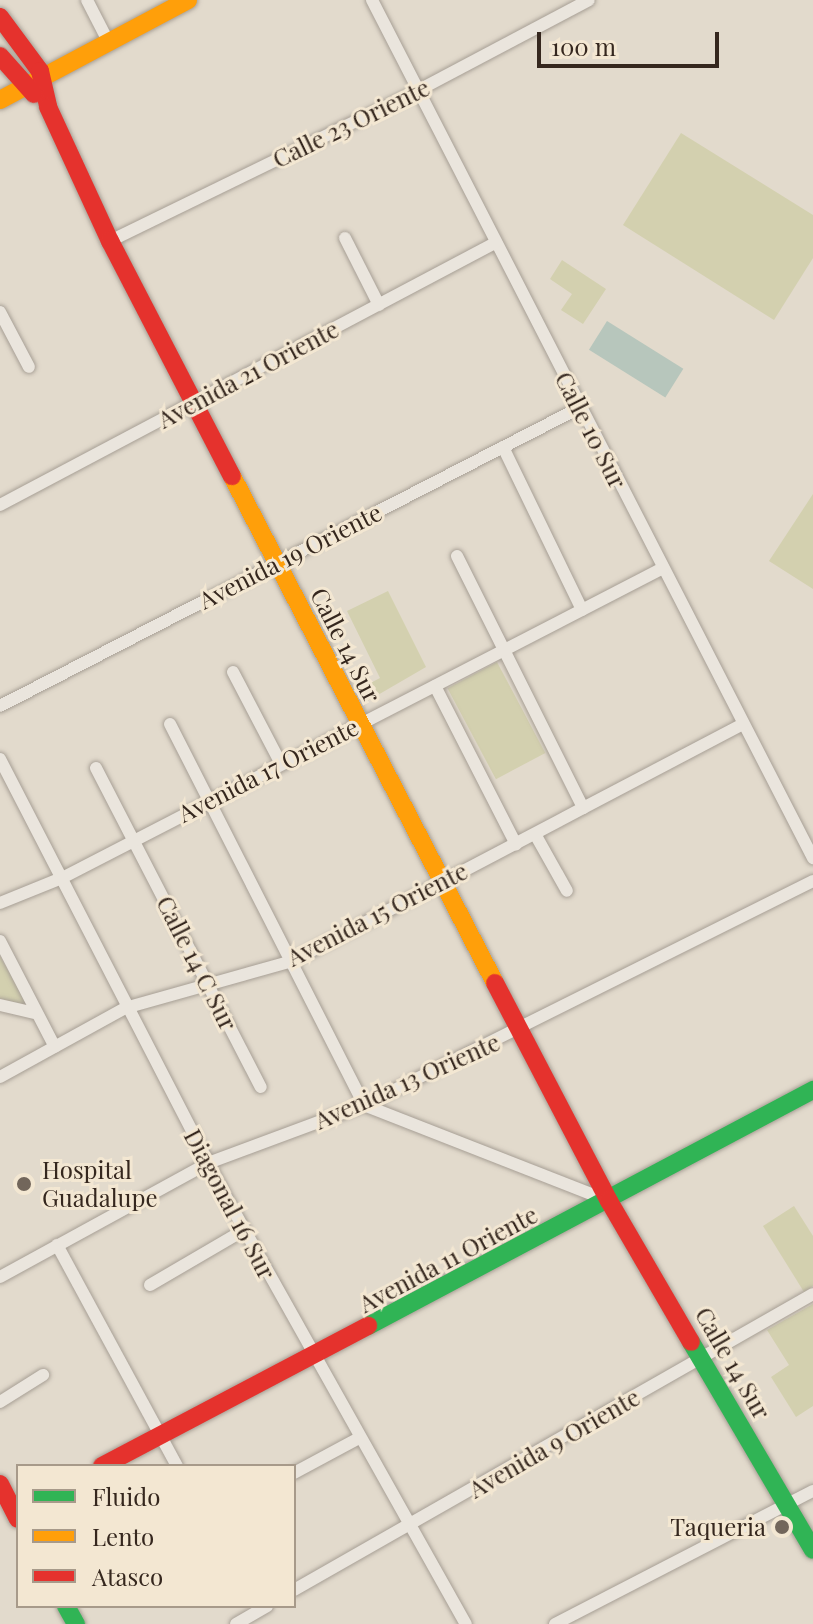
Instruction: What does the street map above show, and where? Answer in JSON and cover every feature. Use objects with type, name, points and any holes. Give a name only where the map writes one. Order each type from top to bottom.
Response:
[{"type":"main road","points":[[0,100],[188,0]]},
{"type":"main road","points":[[0,17],[34,82]]},
{"type":"main road","points":[[0,56],[34,82]]},
{"type":"main road","name":"Calle 14 Sur","points":[[34,82],[110,241],[193,403],[609,1201],[813,1550]]},
{"type":"main road","name":"Avenida 11 Oriente","points":[[106,1464],[810,1098]]},
{"type":"main road","points":[[0,1484],[16,1512]]},
{"type":"street","points":[[87,0],[108,41]]},
{"type":"street","name":"Calle 10 Sur","points":[[372,0],[579,408],[813,858]]},
{"type":"street","name":"Calle 23 Oriente","points":[[110,241],[419,90],[589,0]]},
{"type":"street","points":[[345,238],[379,305]]},
{"type":"street","name":"Avenida 21 Oriente","points":[[0,505],[495,243]]},
{"type":"street","points":[[0,312],[29,367]]},
{"type":"street","name":"Avenida 19 Oriente","points":[[0,706],[579,408]]},
{"type":"street","points":[[503,447],[582,610]]},
{"type":"street","points":[[457,556],[583,808]]},
{"type":"street","name":"Avenida 17 Oriente","points":[[0,903],[62,878],[209,799],[663,568]]},
{"type":"street","points":[[233,672],[281,764]]},
{"type":"street","points":[[435,686],[516,844]]},
{"type":"street","points":[[170,724],[364,1105],[609,1201]]},
{"type":"street","name":"Avenida 15 Oriente","points":[[0,1077],[125,1008],[292,961],[441,879],[516,844],[743,724]]},
{"type":"street","name":"Diagonal 16 Sur","points":[[0,759],[125,1008],[244,1230],[466,1624]]},
{"type":"street","name":"Calle 14 C Sur","points":[[96,768],[261,1087]]},
{"type":"street","points":[[535,834],[567,891]]},
{"type":"street","name":"Avenida 13 Oriente","points":[[0,1277],[208,1163],[364,1105],[813,881]]},
{"type":"street","points":[[0,941],[34,1013],[55,1047]]},
{"type":"street","points":[[0,1005],[34,1013]]},
{"type":"street","points":[[150,1285],[244,1230]]},
{"type":"street","points":[[57,1245],[176,1464]]},
{"type":"street","name":"Avenida 9 Oriente","points":[[296,1589],[813,1294]]},
{"type":"street","points":[[0,1402],[43,1375]]},
{"type":"street","points":[[296,1472],[359,1438]]},
{"type":"street","points":[[555,1624],[813,1491]]},
{"type":"street","points":[[236,1624],[260,1608]]},
{"type":"shaded area","points":[[681,133],[813,215],[813,258],[774,320],[623,225]]},
{"type":"shaded area","points":[[562,260],[606,289],[583,324],[561,310],[572,294],[550,279]]},
{"type":"shaded area","points":[[607,321],[683,369],[665,398],[589,350]]},
{"type":"shaded area","points":[[813,494],[813,589],[769,561]]},
{"type":"shaded area","points":[[388,591],[426,667],[364,703],[357,690],[380,678],[347,611]]},
{"type":"shaded area","points":[[497,662],[545,753],[496,779],[448,688]]},
{"type":"shaded area","points":[[0,956],[27,1005],[0,999]]},
{"type":"shaded area","points":[[794,1206],[813,1236],[813,1286],[804,1292],[763,1226]]},
{"type":"shaded area","points":[[813,1304],[813,1406],[796,1417],[771,1377],[789,1365],[767,1330]]},
{"type":"traffic: fast","points":[[368,1326],[813,1090]]},
{"type":"traffic: fast","points":[[691,1342],[813,1550]]},
{"type":"traffic: fast","points":[[67,1608],[76,1624]]},
{"type":"traffic: slow","points":[[0,100],[188,0]]},
{"type":"traffic: slow","points":[[232,476],[495,983]]},
{"type":"traffic: jam","points":[[0,17],[40,71],[48,107],[110,241],[232,476]]},
{"type":"traffic: jam","points":[[0,56],[34,94]]},
{"type":"traffic: jam","points":[[495,983],[609,1201],[691,1342]]},
{"type":"traffic: jam","points":[[106,1464],[368,1326]]},
{"type":"traffic: jam","points":[[0,1484],[16,1515]]},
{"type":"place","name":"Hospital Guadalupe","points":[[24,1184]]},
{"type":"place","name":"Taqueria","points":[[782,1527]]}]
